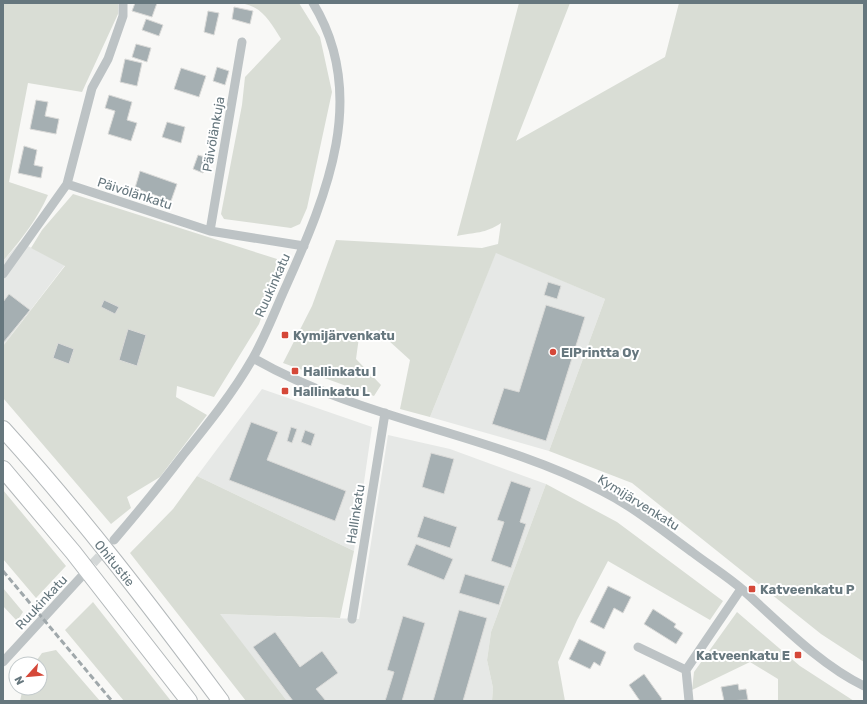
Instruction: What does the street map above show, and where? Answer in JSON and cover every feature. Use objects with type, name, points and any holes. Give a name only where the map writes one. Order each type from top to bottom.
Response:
[{"type":"highway","name":"Ohitustie","points":[[3,429],[147,603],[221,701]]},
{"type":"highway","name":"Ohitustie","points":[[3,469],[74,552],[189,701]]},
{"type":"street","points":[[3,274],[67,184],[92,88],[108,59],[123,16],[123,3]]},
{"type":"street","name":"Ruukinkatu","points":[[114,540],[217,412],[253,358],[317,214],[340,127],[340,72],[335,52],[324,22],[313,3]]},
{"type":"street","name":"Päivölänkuja","points":[[210,231],[242,42]]},
{"type":"street","name":"Päivölänkatu","points":[[67,184],[210,231],[304,246]]},
{"type":"street","name":"Kymijärvenkatu","points":[[253,358],[298,380],[385,413],[542,465],[602,491],[650,521],[741,589],[782,626],[844,676],[864,686]]},
{"type":"street","name":"Hallinkatu","points":[[352,619],[385,413]]},
{"type":"street","name":"Ruukinkatu","points":[[3,662],[81,577]]},
{"type":"street","points":[[689,701],[686,670],[741,589]]},
{"type":"street","points":[[638,647],[686,670]]},
{"type":"shaded area","points":[[3,3],[118,3],[118,14],[82,92],[28,83],[9,182],[48,195],[33,222],[3,261]]},
{"type":"shaded area","points":[[235,3],[299,3],[320,37],[332,92],[307,208],[300,224],[291,228],[224,219],[221,214],[242,105],[245,77],[281,39],[268,19],[257,9],[244,4]]},
{"type":"shaded area","points":[[519,3],[570,3],[516,141],[665,57],[679,3],[864,3],[864,662],[821,634],[632,483],[549,451],[605,299],[496,253],[430,417],[400,409],[410,360],[377,330],[359,337],[356,359],[381,385],[374,396],[283,363],[312,306],[336,240],[482,248],[498,244],[501,223],[485,231],[457,236]]},
{"type":"shaded area","points":[[73,194],[277,259],[272,286],[259,324],[214,397],[177,386],[176,397],[207,415],[160,477],[127,497],[131,508],[111,524],[3,398],[3,346],[65,266],[31,248],[42,230]]},
{"type":"shaded area","points":[[20,242],[65,265],[3,346],[3,261]]},
{"type":"shaded area","points":[[496,252],[605,299],[549,451],[430,417]]},
{"type":"shaded area","points":[[262,389],[372,427],[354,551],[197,476]]},
{"type":"shaded area","points":[[388,435],[450,449],[546,484],[491,632],[487,660],[493,688],[492,701],[287,701],[219,614],[359,619]]},
{"type":"shaded area","points":[[197,476],[354,551],[340,618],[220,614],[287,701],[246,701],[130,553],[173,509]]},
{"type":"shaded area","points":[[546,484],[617,522],[723,601],[710,620],[608,561],[577,620],[558,662],[565,701],[492,701],[493,688],[487,660],[491,632]]},
{"type":"shaded area","points":[[3,490],[66,566],[36,598],[3,559]]},
{"type":"shaded area","points":[[3,588],[23,612],[17,621],[3,606]]},
{"type":"shaded area","points":[[93,602],[171,701],[124,701],[65,630]]},
{"type":"shaded area","points":[[737,612],[800,666],[854,701],[778,701],[778,679],[750,662],[692,690],[694,672]]},
{"type":"shaded area","points":[[56,650],[100,701],[20,701],[21,696],[48,696],[48,656],[40,656],[42,653]]},
{"type":"building","points":[[135,3],[157,3],[152,17],[132,11]]},
{"type":"building","points":[[234,7],[253,11],[250,24],[232,19]]},
{"type":"building","points":[[208,11],[219,13],[214,35],[204,32]]},
{"type":"building","points":[[146,19],[163,25],[159,36],[142,30]]},
{"type":"building","points":[[136,44],[151,48],[147,62],[132,57]]},
{"type":"building","points":[[125,59],[142,63],[137,86],[120,82]]},
{"type":"building","points":[[217,67],[229,71],[225,85],[213,81]]},
{"type":"building","points":[[181,68],[206,76],[199,97],[174,89]]},
{"type":"building","points":[[109,95],[132,102],[127,120],[137,123],[131,141],[108,134],[115,111],[105,108]]},
{"type":"building","points":[[36,100],[48,102],[45,116],[59,119],[56,134],[30,129]]},
{"type":"building","points":[[167,122],[185,127],[181,143],[162,137]]},
{"type":"building","points":[[24,146],[37,150],[34,165],[43,167],[41,178],[18,173]]},
{"type":"building","points":[[198,155],[208,158],[203,173],[193,169]]},
{"type":"building","points":[[140,171],[177,184],[171,201],[135,188]]},
{"type":"building","points":[[548,282],[561,286],[557,299],[544,295]]},
{"type":"building","points":[[9,294],[30,310],[3,343],[3,302]]},
{"type":"building","points":[[104,300],[119,307],[115,314],[101,307]]},
{"type":"building","name":"ElPrintta Oy","points":[[546,305],[585,317],[546,441],[492,424],[504,388],[519,392]]},
{"type":"building","points":[[128,329],[146,335],[137,366],[119,360]]},
{"type":"building","points":[[58,343],[74,349],[69,364],[53,358]]},
{"type":"building","points":[[251,422],[278,432],[267,460],[346,491],[335,521],[229,480]]},
{"type":"building","points":[[291,427],[297,429],[292,443],[287,441]]},
{"type":"building","points":[[305,430],[315,434],[311,446],[301,442]]},
{"type":"building","points":[[431,453],[454,459],[444,494],[422,487]]},
{"type":"building","points":[[511,481],[531,488],[520,522],[526,524],[511,568],[491,561],[504,522],[497,520]]},
{"type":"building","points":[[424,516],[457,527],[450,548],[417,537]]},
{"type":"building","points":[[416,544],[453,559],[444,580],[407,565]]},
{"type":"building","points":[[465,574],[505,586],[499,605],[459,593]]},
{"type":"building","points":[[608,586],[631,597],[623,613],[614,608],[604,629],[590,622]]},
{"type":"building","points":[[653,609],[676,624],[674,627],[683,633],[676,644],[644,624]]},
{"type":"building","points":[[459,610],[487,618],[463,701],[433,701]]},
{"type":"building","points":[[403,616],[425,623],[402,701],[385,701],[394,672],[387,670]]},
{"type":"building","points":[[275,632],[300,667],[322,651],[338,673],[316,689],[326,701],[293,701],[253,647]]},
{"type":"building","points":[[579,639],[606,652],[600,666],[594,662],[590,669],[569,659]]},
{"type":"building","points":[[644,674],[662,699],[660,701],[640,701],[629,685]]},
{"type":"building","points":[[738,684],[739,690],[746,689],[748,700],[724,701],[721,687]]},
{"type":"tunnel","points":[[84,573],[108,547]]},
{"type":"railway","points":[[3,571],[112,701]]},
{"type":"place","name":"Kymijärvenkatu","points":[[285,335]]},
{"type":"place","name":"ElPrintta Oy","points":[[553,352]]},
{"type":"place","name":"Hallinkatu I","points":[[295,371]]},
{"type":"place","name":"Hallinkatu L","points":[[285,391]]},
{"type":"place","name":"Katveenkatu P","points":[[752,589]]},
{"type":"place","name":"Katveenkatu E","points":[[798,655]]}]
